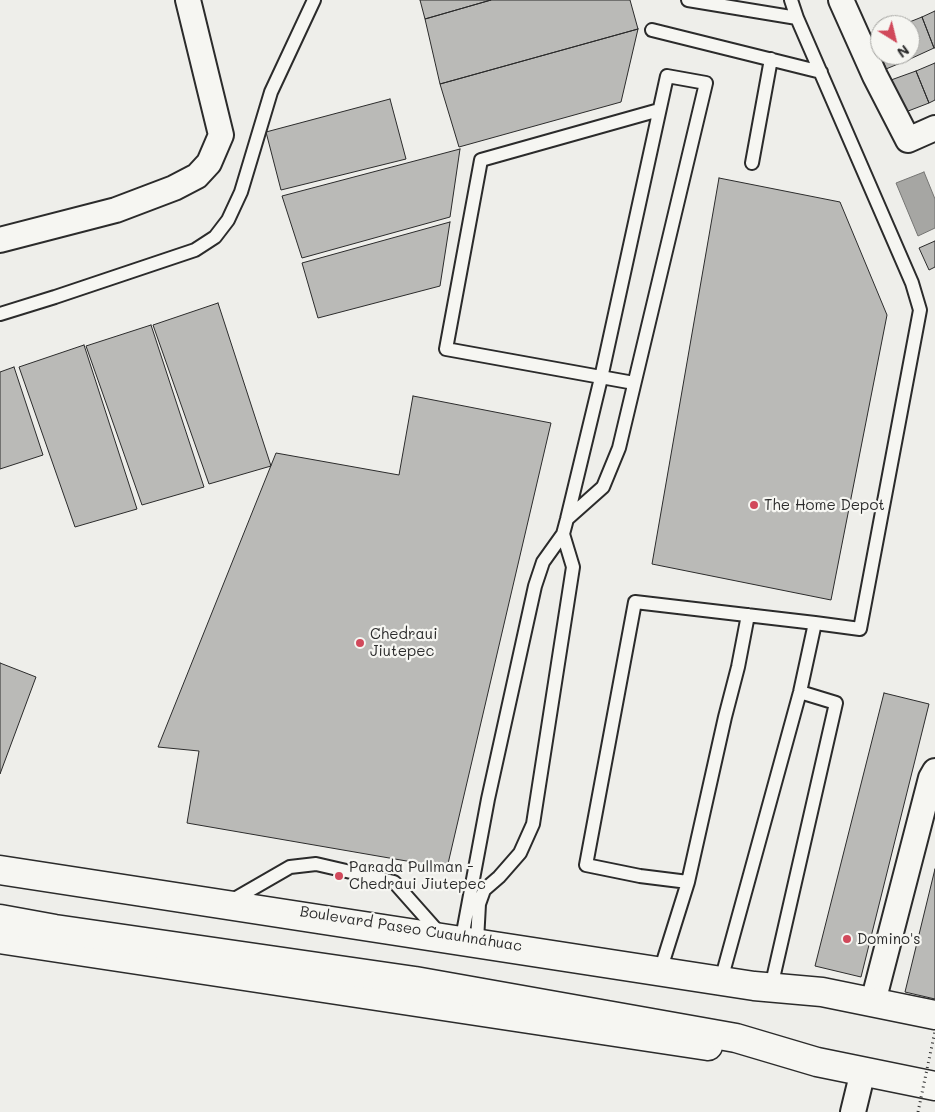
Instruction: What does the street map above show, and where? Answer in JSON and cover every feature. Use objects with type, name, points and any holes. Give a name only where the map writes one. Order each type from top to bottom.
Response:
[{"type":"main road","name":"Boulevard Paseo Cuauhnáhuac","points":[[0,859],[231,901],[460,938],[723,973],[763,984]]},
{"type":"main road","name":"Boulevard Paseo Cuauhnáhuac","points":[[0,870],[822,992],[935,1015]]},
{"type":"main road","points":[[0,919],[55,929],[415,981],[736,1038],[817,1062]]},
{"type":"main road","points":[[0,939],[817,1062],[935,1086]]},
{"type":"street","points":[[0,240],[116,210],[174,188],[197,176],[209,163],[221,135],[188,0]]},
{"type":"street","points":[[841,0],[875,76],[908,140],[935,128]]},
{"type":"street","points":[[873,1002],[931,778],[935,771]]},
{"type":"street","points":[[853,1112],[863,1072]]},
{"type":"lane","points":[[0,314],[195,250],[215,237],[228,220],[241,192],[271,92],[314,0]]},
{"type":"lane","points":[[688,0],[797,18]]},
{"type":"lane","points":[[688,882],[640,876],[586,865],[635,602],[815,622],[860,629],[920,310],[912,283],[797,18],[791,0]]},
{"type":"lane","points":[[652,30],[821,72]]},
{"type":"lane","points":[[752,163],[771,60]]},
{"type":"lane","points":[[460,938],[488,799],[535,586],[543,562],[563,534],[567,519],[601,378],[667,76],[706,83],[620,448],[604,487],[567,519]]},
{"type":"lane","points":[[634,383],[446,350],[481,160],[659,110]]},
{"type":"lane","points":[[460,938],[480,904],[484,890],[499,877],[520,853],[533,824],[573,567],[563,534]]},
{"type":"lane","points":[[662,965],[688,882],[738,667],[748,615]]},
{"type":"lane","points":[[723,973],[800,692],[815,622]]},
{"type":"lane","points":[[763,984],[836,703],[800,692]]},
{"type":"lane","points":[[231,901],[290,867],[316,864],[394,882],[460,938]]},
{"type":"path","points":[[918,1112],[935,1030]]},
{"type":"shaded area","points":[[924,172],[935,199],[935,228],[918,236],[896,183]]},
{"type":"building","points":[[420,0],[491,0],[425,19]]},
{"type":"building","points":[[491,0],[630,0],[638,29],[440,84],[425,19]]},
{"type":"building","points":[[935,11],[935,48],[934,48],[922,17]]},
{"type":"building","points":[[922,17],[934,48],[920,54],[920,18]]},
{"type":"building","points":[[638,29],[621,102],[459,147],[440,84]]},
{"type":"building","points":[[935,63],[935,100],[929,103],[916,71]]},
{"type":"building","points":[[885,65],[896,65],[886,69]]},
{"type":"building","points":[[916,71],[929,103],[903,113],[891,80]]},
{"type":"building","points":[[390,99],[406,159],[281,190],[266,132]]},
{"type":"building","points":[[460,149],[450,217],[302,258],[282,196]]},
{"type":"building","points":[[719,178],[840,202],[887,315],[831,600],[652,564]]},
{"type":"building","points":[[450,222],[440,286],[318,318],[302,263]]},
{"type":"building","points":[[935,241],[935,267],[929,270],[919,248]]},
{"type":"building","points":[[218,303],[271,466],[209,484],[153,325]]},
{"type":"building","points":[[151,325],[204,487],[142,505],[86,346]]},
{"type":"building","points":[[84,345],[137,509],[75,527],[19,367]]},
{"type":"building","points":[[14,367],[43,455],[0,469],[0,372]]},
{"type":"building","points":[[413,396],[551,423],[447,868],[187,823],[199,751],[158,747],[276,453],[399,475]]},
{"type":"building","points":[[0,663],[36,677],[0,774]]},
{"type":"building","points":[[884,693],[929,704],[861,977],[815,966]]},
{"type":"building","points":[[935,869],[935,999],[905,992]]},
{"type":"place","name":"The Home Depot","points":[[754,505]]},
{"type":"place","name":"Chedraui Jiutepec","points":[[360,643]]},
{"type":"place","name":"Parada Pullman - Chedraui Jiutepec","points":[[339,876]]},
{"type":"place","name":"Domino's","points":[[847,939]]}]
